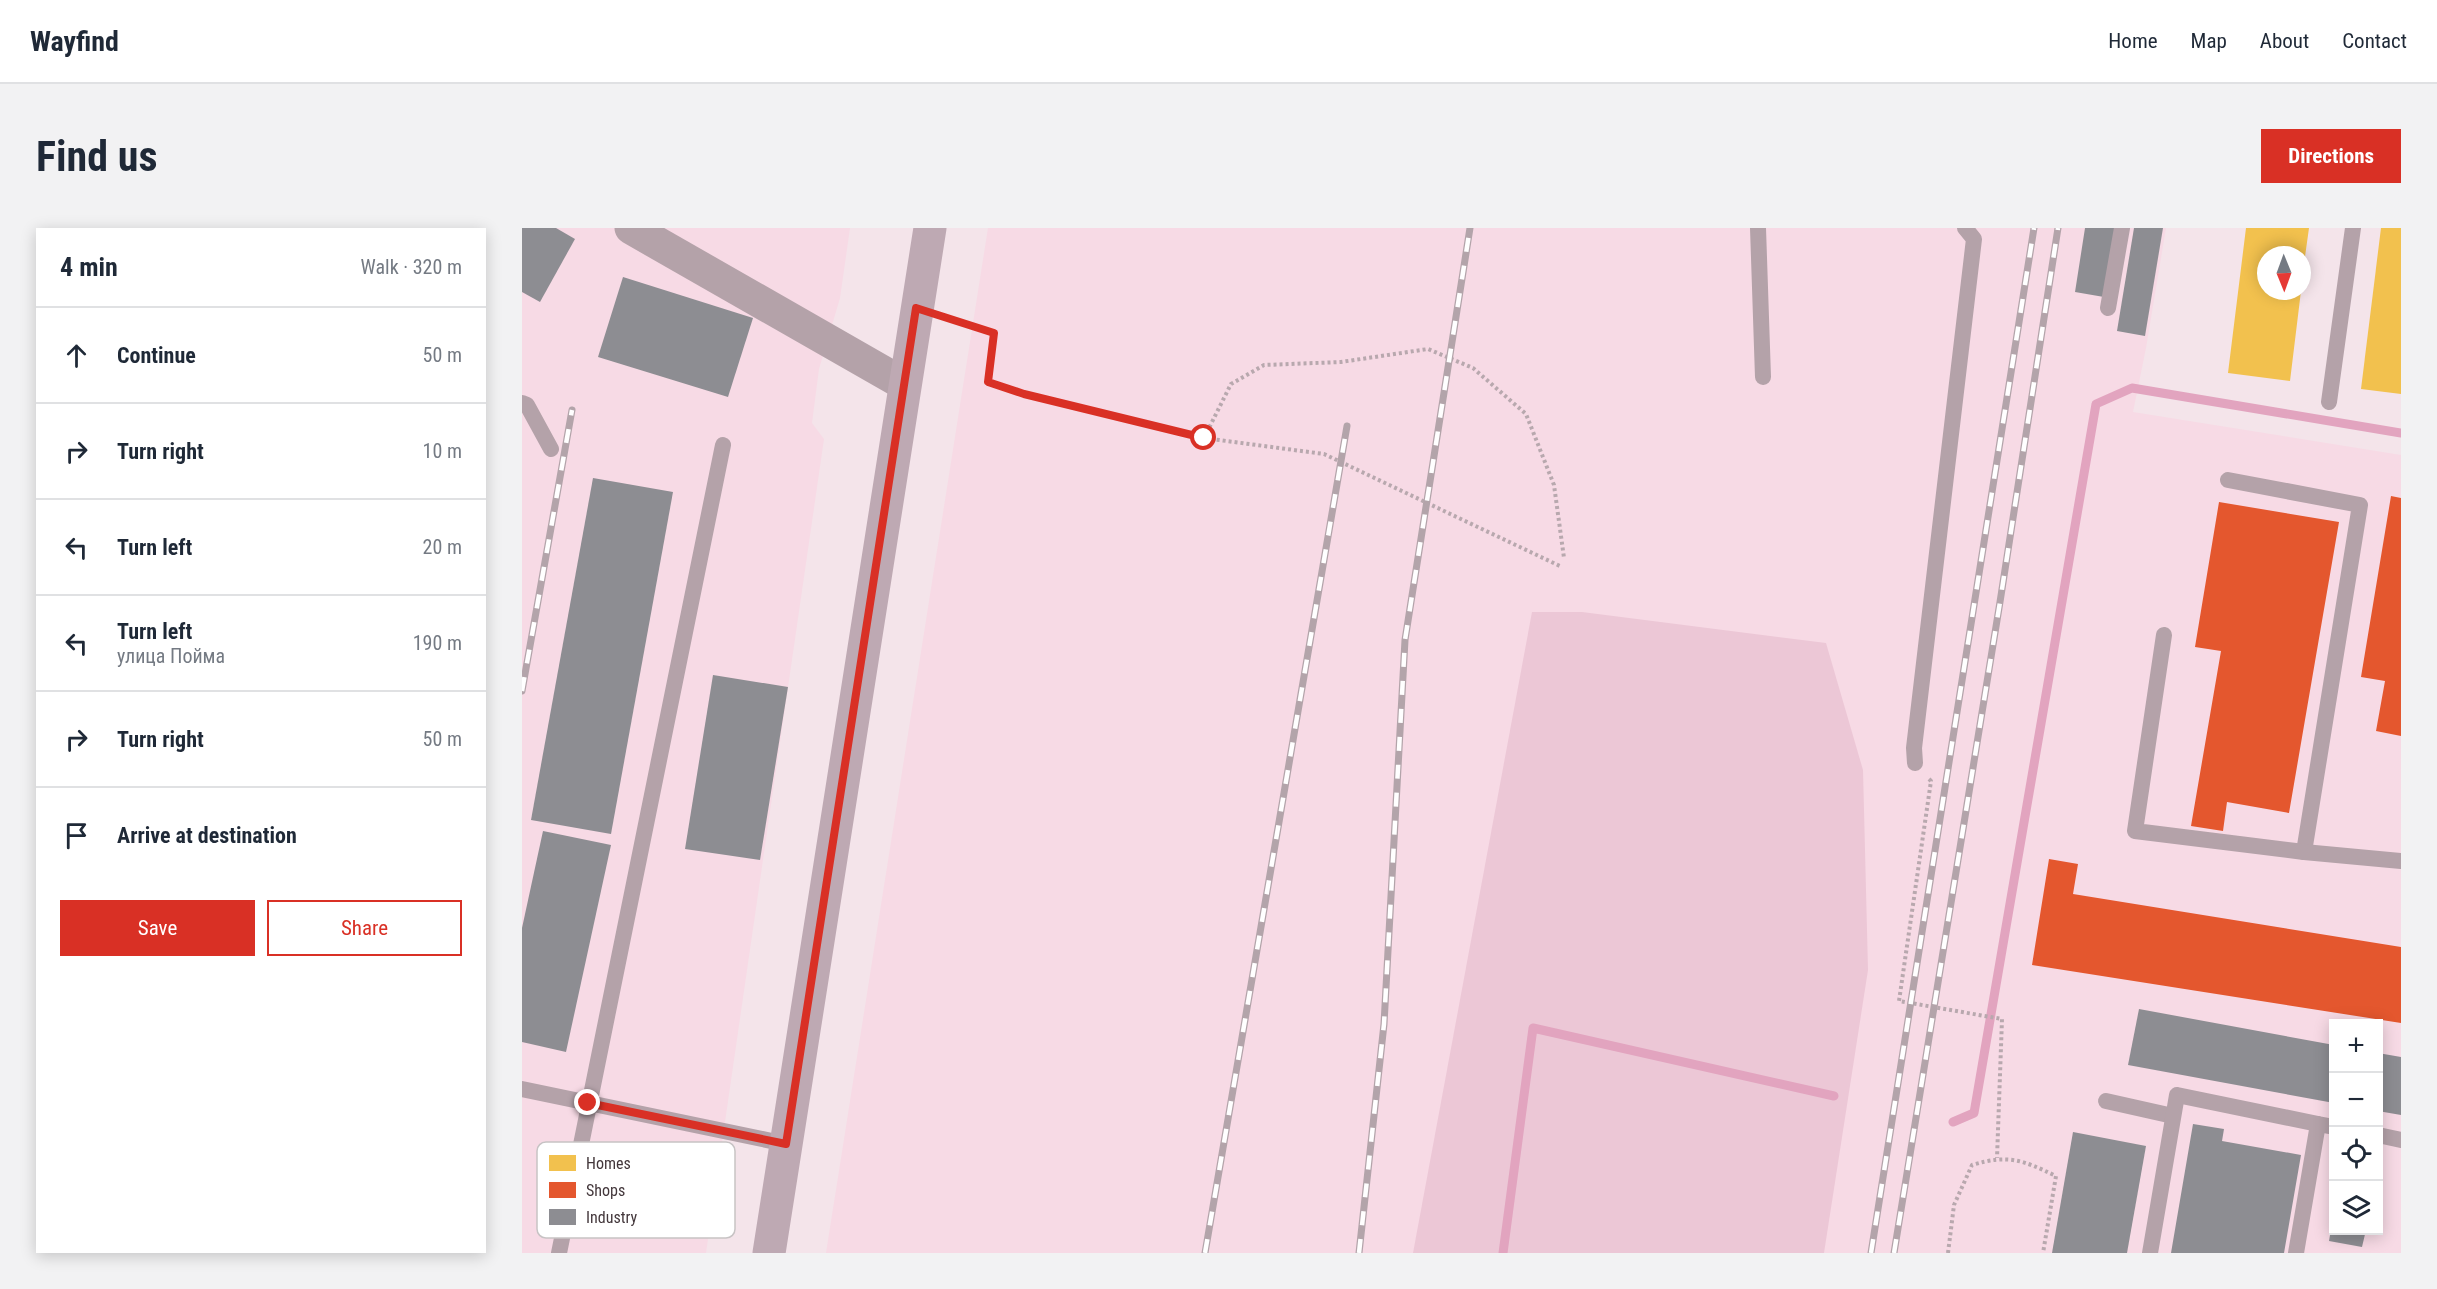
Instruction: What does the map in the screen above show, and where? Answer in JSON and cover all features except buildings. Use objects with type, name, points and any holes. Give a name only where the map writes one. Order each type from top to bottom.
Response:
[{"type":"main road","points":[[769,1253],[930,228]]},
{"type":"street","points":[[631,228],[904,384]]},
{"type":"lane","points":[[1758,228],[1763,377]]},
{"type":"lane","points":[[1915,763],[1914,748],[1974,239],[1965,228]]},
{"type":"lane","points":[[2108,308],[2122,228]]},
{"type":"lane","points":[[2329,402],[2353,228]]},
{"type":"lane","points":[[522,403],[527,405],[551,449]]},
{"type":"lane","points":[[580,1142],[723,445]]},
{"type":"lane","points":[[2228,480],[2360,505],[2304,852]]},
{"type":"lane","points":[[2164,635],[2135,831],[2304,852],[2401,861]]},
{"type":"lane","points":[[522,1089],[786,1144]]},
{"type":"lane","points":[[2150,1253],[2177,1095],[2326,1125],[2296,1253]]},
{"type":"lane","points":[[2106,1101],[2173,1116]]},
{"type":"lane","points":[[2383,1137],[2401,1140]]},
{"type":"lane","points":[[559,1253],[562,1238]]},
{"type":"path","points":[[916,308],[994,333],[988,382],[1024,394],[1204,438],[1324,454],[1562,567]]},
{"type":"path","points":[[1204,438],[1231,384],[1264,365],[1341,362],[1428,349],[1473,368],[1526,414],[1554,485],[1564,558]]},
{"type":"path","points":[[1915,763],[1931,781],[1899,1001],[2002,1019],[1997,1158]]},
{"type":"path","points":[[1948,1253],[1954,1205],[1971,1165],[1997,1158],[2028,1163],[2056,1176],[2043,1253]]},
{"type":"shaded area","points":[[522,228],[850,228],[840,298],[819,369],[812,423],[824,439],[722,1142],[537,1142],[537,1238],[708,1238],[706,1253],[522,1253]]},
{"type":"shaded area","points":[[988,228],[2166,228],[2133,412],[2401,455],[2401,1253],[826,1253]]},
{"type":"shaded area","points":[[1532,612],[1582,612],[1826,643],[1863,770],[1868,970],[1824,1253],[1413,1253]]},
{"type":"waterway","points":[[1953,1122],[1974,1113],[2096,404],[2132,388],[2401,433]]},
{"type":"waterway","points":[[1503,1253],[1533,1028],[1834,1096]]},
{"type":"railway","points":[[1359,1253],[1384,1024],[1405,640],[1470,228]]},
{"type":"railway","points":[[1871,1253],[2034,228]]},
{"type":"railway","points":[[1894,1253],[2000,602],[2058,228]]},
{"type":"railway","points":[[522,691],[572,410]]},
{"type":"railway","points":[[1205,1253],[1347,426]]},
{"type":"route","points":[[588,1103],[786,1144],[916,308],[994,333],[988,382],[1024,394],[1204,438]]}]
